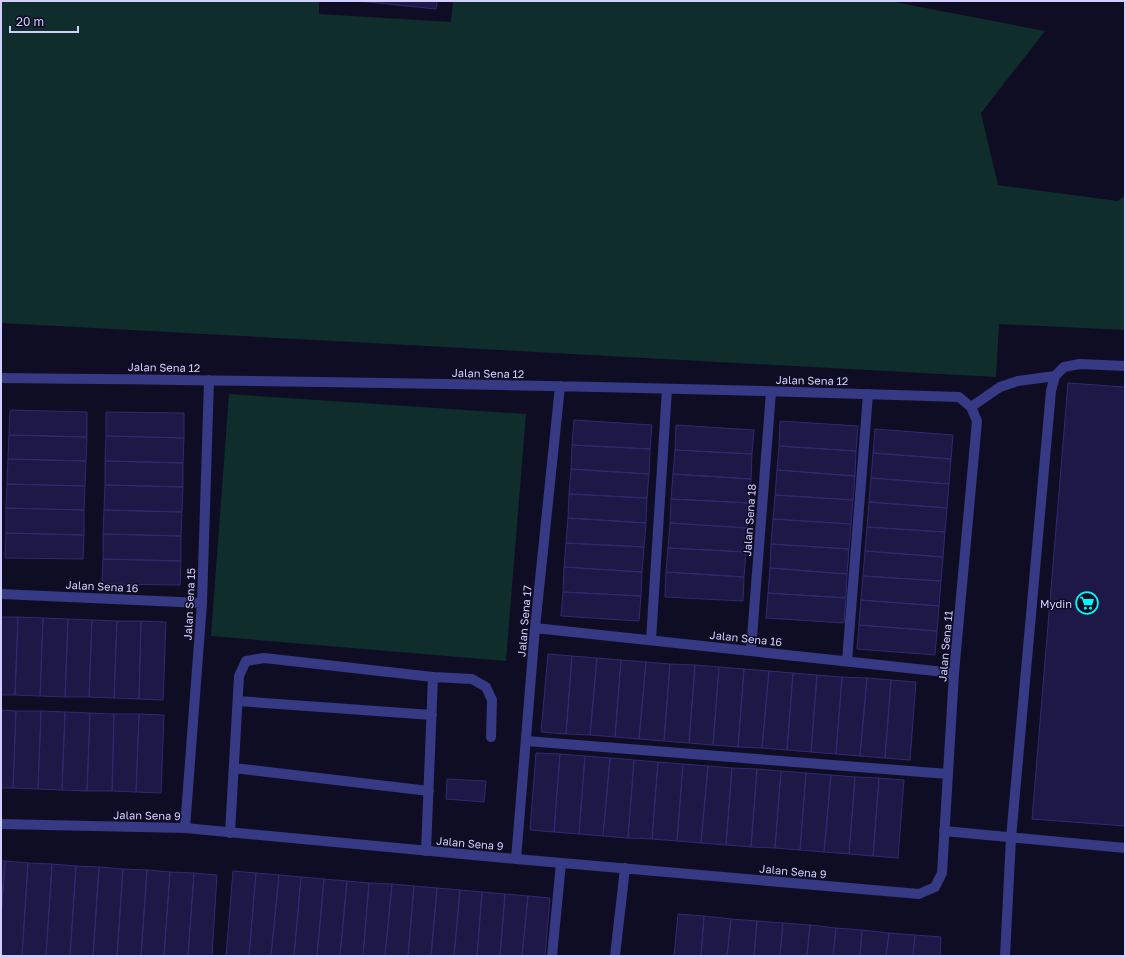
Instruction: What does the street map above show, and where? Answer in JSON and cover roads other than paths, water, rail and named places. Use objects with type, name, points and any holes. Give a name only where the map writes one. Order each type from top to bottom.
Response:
[{"type":"street","points":[[1005,956],[1011,838],[1051,391],[1055,376],[1064,367],[1080,364],[1125,366]]},
{"type":"street","points":[[971,407],[1000,387],[1018,381],[1055,376]]},
{"type":"street","name":"Jalan Sena 12","points":[[1,378],[560,386],[868,394],[959,397],[971,407]]},
{"type":"street","name":"Jalan Sena 15","points":[[185,828],[202,603],[209,380]]},
{"type":"street","name":"Jalan Sena 17","points":[[516,859],[535,628],[560,386]]},
{"type":"street","points":[[651,640],[667,389]]},
{"type":"street","name":"Jalan Sena 18","points":[[751,650],[770,392]]},
{"type":"street","points":[[847,661],[868,394]]},
{"type":"street","name":"Jalan Sena 11","points":[[935,887],[942,873],[954,673],[977,421],[971,407]]},
{"type":"street","name":"Jalan Sena 16","points":[[1,594],[202,603]]},
{"type":"street","name":"Jalan Sena 16","points":[[535,628],[954,673]]},
{"type":"street","points":[[230,833],[239,676],[246,661],[264,658],[433,677],[472,679],[486,687],[492,700],[491,737]]},
{"type":"street","points":[[426,850],[433,677]]},
{"type":"street","points":[[238,701],[432,715]]},
{"type":"street","points":[[526,741],[948,774]]},
{"type":"street","points":[[234,768],[429,791]]},
{"type":"street","name":"Jalan Sena 9","points":[[1,824],[185,828],[516,859],[919,894],[935,887]]},
{"type":"street","points":[[944,831],[1125,848]]},
{"type":"street","points":[[552,956],[561,862]]},
{"type":"street","points":[[615,956],[625,868]]},
{"type":"place","name":"Mydin","points":[[1087,603]]}]
